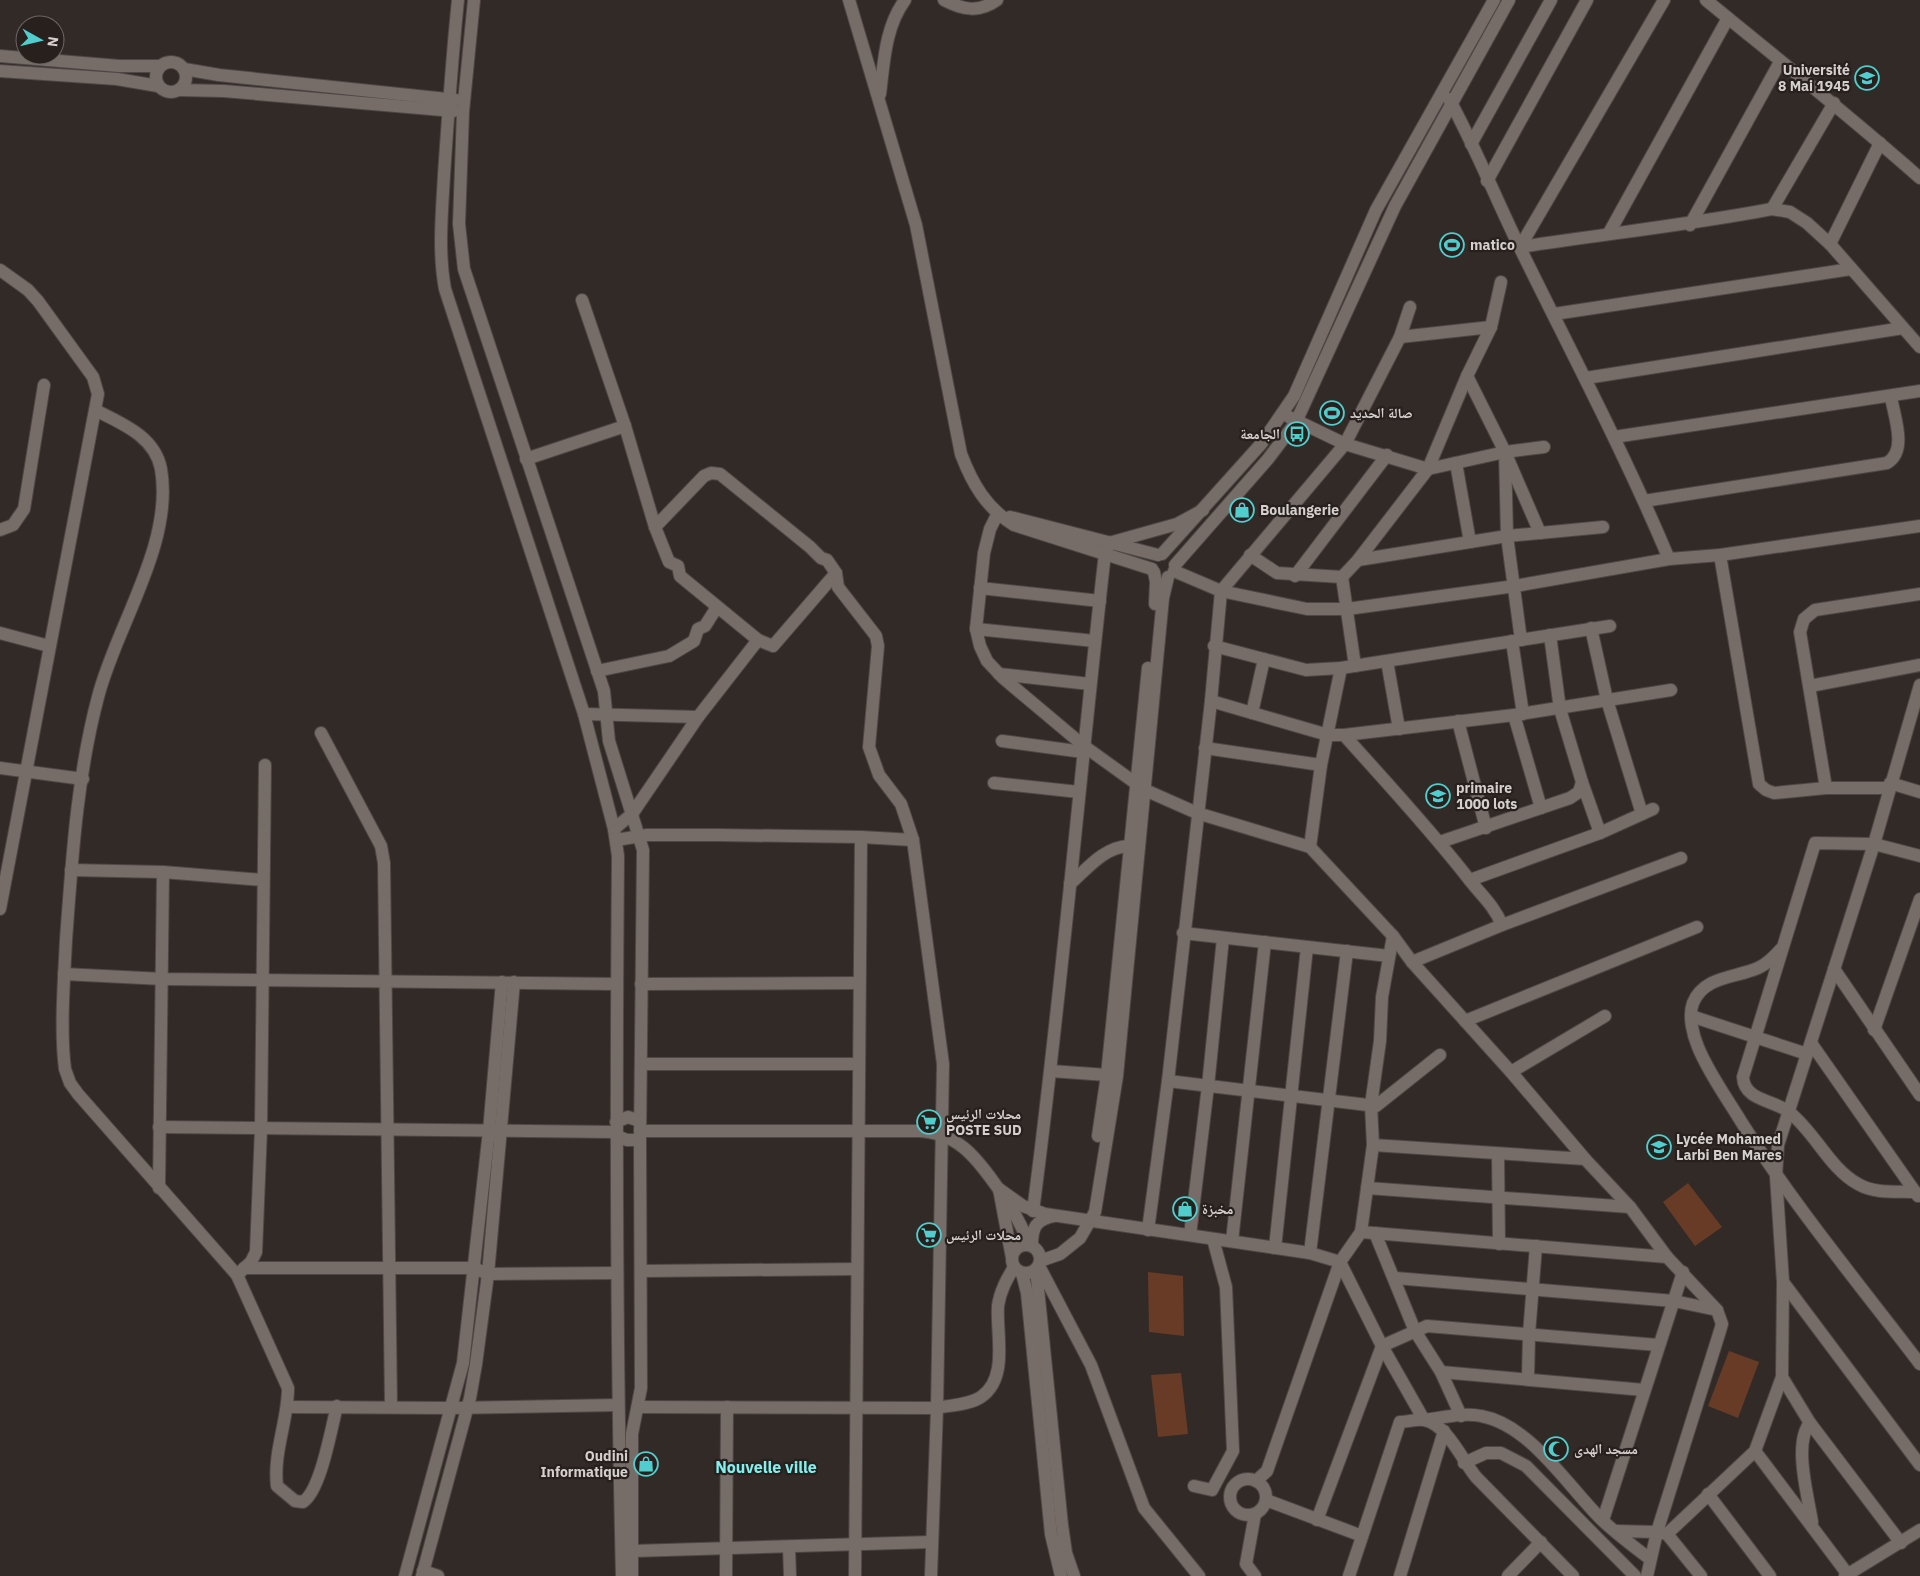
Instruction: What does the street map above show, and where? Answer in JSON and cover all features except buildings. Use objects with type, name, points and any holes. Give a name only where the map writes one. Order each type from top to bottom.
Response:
[{"type":"street","points":[[458,0],[448,105],[441,235],[442,271],[449,303],[584,714],[615,834],[618,856],[616,1273],[622,1576]]},
{"type":"street","points":[[474,0],[464,106],[459,224],[464,269],[604,691],[608,741],[643,850],[640,1131],[642,1271],[638,1407],[632,1434],[632,1576]]},
{"type":"street","points":[[849,0],[880,99],[921,247],[961,454],[977,489],[997,515],[1107,548],[1153,570],[1160,577],[1173,571],[1220,591],[1307,609],[1347,609],[1515,586],[1669,559],[1720,555],[1920,526]]},
{"type":"street","points":[[880,99],[887,41],[896,15],[905,0]]},
{"type":"street","points":[[944,0],[971,9],[985,7],[997,0]]},
{"type":"street","points":[[1016,1266],[1038,1266],[1060,1254],[1080,1238],[1094,1214],[1116,1076],[1155,596],[1153,561],[1203,510],[1261,444],[1283,414],[1303,378],[1376,210],[1445,91],[1494,0]]},
{"type":"street","points":[[1090,1222],[1088,1212],[1107,1074],[1130,846],[1140,787],[1163,598],[1173,571],[1279,446],[1296,422],[1396,206],[1509,0]]},
{"type":"street","points":[[1471,144],[1551,0]]},
{"type":"street","points":[[1487,181],[1587,0]]},
{"type":"street","points":[[1520,248],[1664,0]]},
{"type":"street","points":[[1706,0],[1780,62],[1834,103],[1920,178]]},
{"type":"street","points":[[1609,233],[1728,18]]},
{"type":"street","points":[[0,56],[119,66],[160,66],[173,62],[184,69],[219,75],[448,105]]},
{"type":"street","points":[[1690,224],[1780,62]]},
{"type":"street","points":[[158,86],[155,76],[160,66]]},
{"type":"street","points":[[180,90],[186,82],[184,69]]},
{"type":"street","points":[[0,71],[118,79],[158,86],[171,93],[180,90],[224,90],[464,106]]},
{"type":"street","points":[[1445,91],[1487,181],[1586,378],[1669,559]]},
{"type":"street","points":[[1772,209],[1834,103]]},
{"type":"street","points":[[1830,244],[1880,143]]},
{"type":"street","points":[[1520,248],[1609,233],[1690,224],[1772,209],[1790,212],[1799,217],[1830,244],[1920,348]]},
{"type":"street","points":[[442,271],[464,269]]},
{"type":"street","points":[[1554,314],[1851,269]]},
{"type":"street","points":[[0,270],[28,290],[38,301],[88,369],[96,385],[96,410],[0,910]]},
{"type":"street","points":[[1250,555],[1277,573],[1295,576],[1342,577],[1358,560],[1428,469],[1466,376],[1491,327],[1502,282]]},
{"type":"street","points":[[582,300],[625,426],[655,527],[669,562],[678,566],[680,576],[758,640],[773,646],[836,573]]},
{"type":"street","points":[[1148,1230],[1168,1081],[1183,933],[1211,701],[1220,591],[1345,444],[1400,337],[1410,308]]},
{"type":"street","points":[[1400,337],[1491,327]]},
{"type":"street","points":[[1586,378],[1903,328]]},
{"type":"street","points":[[1466,376],[1505,452],[1540,533]]},
{"type":"street","points":[[0,530],[13,525],[24,509],[44,385]]},
{"type":"street","points":[[1614,437],[1891,397],[1920,391]]},
{"type":"street","points":[[1644,501],[1888,463],[1896,457],[1899,447],[1891,397]]},
{"type":"street","points":[[96,410],[142,436],[156,455],[162,478],[160,515],[154,550],[108,662],[90,735],[71,870],[64,974],[64,1061],[70,1083],[159,1188],[241,1271],[288,1388],[288,1407],[280,1441],[276,1473],[277,1486],[295,1501],[303,1502],[308,1499],[315,1484],[337,1406]]},
{"type":"street","points":[[1283,414],[1296,422],[1345,444],[1387,455],[1428,469],[1505,452],[1544,447]]},
{"type":"street","points":[[526,459],[625,426]]},
{"type":"street","points":[[1505,452],[1508,536],[1515,586],[1518,715],[1540,808]]},
{"type":"street","points":[[1295,576],[1387,455]]},
{"type":"street","points":[[1456,462],[1470,542]]},
{"type":"street","points":[[655,527],[704,476],[711,473],[720,474],[821,558],[827,560],[836,573],[838,587],[871,627],[876,636],[878,646],[869,747],[879,775],[901,804],[913,840],[943,1064],[937,1408],[931,1576]]},
{"type":"street","points":[[1107,548],[1177,524],[1203,510]]},
{"type":"street","points":[[997,515],[987,540],[976,629],[980,646],[987,661],[1083,749],[1140,787],[1197,812],[1310,847],[1393,936],[1412,962],[1630,1208],[1667,1256],[1717,1310],[1722,1324],[1662,1533],[1649,1571]]},
{"type":"street","points":[[1358,560],[1508,536],[1603,527]]},
{"type":"street","points":[[1107,548],[1173,558],[1173,571]]},
{"type":"street","points":[[1033,1211],[1052,1071],[1083,749],[1107,548]]},
{"type":"street","points":[[1720,555],[1756,780],[1762,787],[1774,793],[1826,788],[1890,786],[1920,792]]},
{"type":"street","points":[[1342,577],[1355,666]]},
{"type":"street","points":[[980,588],[1100,601]]},
{"type":"street","points":[[1826,788],[1800,632],[1801,625],[1809,613],[1822,608],[1920,594]]},
{"type":"street","points":[[597,671],[669,656],[694,641],[698,629],[705,626],[717,607]]},
{"type":"street","points":[[1214,646],[1306,670],[1355,666],[1610,626]]},
{"type":"street","points":[[1470,880],[1600,833],[1648,812],[1606,700],[1591,628]]},
{"type":"street","points":[[976,629],[1095,642]]},
{"type":"street","points":[[0,633],[50,646]]},
{"type":"street","points":[[1550,635],[1560,709],[1600,833]]},
{"type":"street","points":[[615,834],[632,814],[698,718],[758,640]]},
{"type":"street","points":[[1252,713],[1264,659]]},
{"type":"street","points":[[1387,661],[1399,729]]},
{"type":"street","points":[[1810,686],[1920,665]]},
{"type":"street","points":[[1310,847],[1321,765],[1341,668]]},
{"type":"street","points":[[999,674],[1090,684]]},
{"type":"street","points":[[1616,1532],[1662,1533],[1755,1451],[1782,1377],[1783,1282],[1776,1176],[1778,1145],[1874,844],[1890,786],[1914,726],[1920,685]]},
{"type":"street","points":[[1211,701],[1328,735],[1344,735],[1518,715],[1671,690]]},
{"type":"street","points":[[584,714],[605,713],[698,718]]},
{"type":"street","points":[[1458,721],[1486,828]]},
{"type":"street","points":[[321,733],[381,846],[384,863],[391,1406]]},
{"type":"street","points":[[1344,735],[1440,842],[1495,909],[1502,924]]},
{"type":"street","points":[[1002,741],[1083,749]]},
{"type":"street","points":[[1205,748],[1321,765]]},
{"type":"street","points":[[241,1271],[256,1252],[261,1129],[265,765]]},
{"type":"street","points":[[0,768],[83,779]]},
{"type":"street","points":[[1440,842],[1486,828],[1579,792],[1582,782]]},
{"type":"street","points":[[994,783],[1079,792]]},
{"type":"street","points":[[615,834],[639,836],[862,836],[913,840]]},
{"type":"street","points":[[855,1576],[859,983],[862,836]]},
{"type":"street","points":[[1917,1195],[1874,1190],[1852,1180],[1789,1111],[1750,1093],[1744,1086],[1743,1077],[1754,1036],[1815,843],[1874,844],[1920,856]]},
{"type":"street","points":[[1070,884],[1108,850],[1116,846],[1130,846]]},
{"type":"street","points":[[1412,962],[1502,924],[1681,858]]},
{"type":"street","points":[[71,870],[163,872],[263,880]]},
{"type":"street","points":[[159,1188],[163,872]]},
{"type":"street","points":[[1874,1030],[1920,899]]},
{"type":"street","points":[[1465,1020],[1697,927]]},
{"type":"street","points":[[1183,933],[1389,956]]},
{"type":"street","points":[[1256,1481],[1267,1471],[1340,1262],[1361,1232],[1373,1145],[1371,1105],[1380,1041],[1382,997],[1393,936]]},
{"type":"street","points":[[1190,1236],[1223,938]]},
{"type":"street","points":[[1232,1241],[1265,942]]},
{"type":"street","points":[[1274,1248],[1307,947]]},
{"type":"street","points":[[1782,947],[1772,959],[1758,968],[1725,977],[1706,986],[1693,1002],[1691,1016],[1697,1046],[1707,1067],[1776,1176],[1920,1364]]},
{"type":"street","points":[[1310,1253],[1347,952]]},
{"type":"street","points":[[1834,969],[1920,1095]]},
{"type":"street","points":[[64,974],[163,979],[617,984]]},
{"type":"street","points":[[438,1576],[422,1573],[468,1407],[488,1274],[495,1131],[508,982]]},
{"type":"street","points":[[642,984],[859,983]]},
{"type":"street","points":[[1511,1072],[1605,1016]]},
{"type":"street","points":[[1691,1016],[1754,1036],[1809,1048],[1917,1195]]},
{"type":"street","points":[[1168,1081],[1376,1106],[1440,1055]]},
{"type":"street","points":[[641,1064],[859,1064]]},
{"type":"street","points":[[1052,1071],[1107,1074]]},
{"type":"street","points":[[616,1130],[628,1117],[640,1131]]},
{"type":"street","points":[[159,1128],[495,1131],[616,1130],[628,1140],[640,1131],[920,1131],[942,1134],[968,1149],[1017,1215],[1031,1245],[1040,1255],[1038,1266],[1062,1525],[1066,1553],[1074,1576]]},
{"type":"street","points":[[402,1574],[463,1363],[474,1268],[495,1131]]},
{"type":"street","points":[[1373,1145],[1498,1155],[1585,1159]]},
{"type":"street","points":[[1498,1155],[1499,1244]]},
{"type":"street","points":[[1367,1188],[1630,1208]]},
{"type":"street","points":[[999,1189],[1033,1211],[1056,1216],[1310,1253],[1340,1262],[1382,1346],[1424,1420],[1444,1431],[1464,1463],[1573,1576]]},
{"type":"street","points":[[999,1189],[1016,1266],[1026,1293],[1051,1534],[1061,1576]]},
{"type":"street","points":[[1031,1245],[1034,1226],[1039,1221],[1056,1216]]},
{"type":"street","points":[[1361,1232],[1667,1256]]},
{"type":"street","points":[[1375,1233],[1395,1278],[1415,1331],[1441,1372],[1461,1416]]},
{"type":"street","points":[[1194,1486],[1212,1490],[1223,1472],[1232,1451],[1226,1287],[1213,1239]]},
{"type":"street","points":[[618,1403],[627,1415],[638,1407],[937,1408],[970,1403],[990,1389],[999,1361],[998,1306],[1001,1292],[1016,1266],[1017,1247],[1031,1245]]},
{"type":"street","points":[[1528,1378],[1529,1334],[1536,1246]]},
{"type":"street","points":[[1038,1266],[1091,1365],[1144,1508],[1199,1576]]},
{"type":"street","points":[[241,1271],[474,1268],[488,1274],[616,1273]]},
{"type":"street","points":[[642,1271],[857,1269]]},
{"type":"street","points":[[1603,1520],[1682,1272]]},
{"type":"street","points":[[1395,1278],[1674,1301],[1717,1310]]},
{"type":"street","points":[[1783,1282],[1920,1465]]},
{"type":"street","points":[[1317,1520],[1382,1346],[1427,1326],[1658,1345]]},
{"type":"street","points":[[1441,1372],[1528,1378],[1644,1390]]},
{"type":"street","points":[[1782,1377],[1810,1423],[1901,1543]]},
{"type":"street","points":[[288,1407],[391,1406],[451,1408],[618,1403],[630,1392],[638,1407]]},
{"type":"street","points":[[726,1576],[727,1407]]},
{"type":"street","points":[[1349,1576],[1400,1422],[1479,1415],[1496,1420],[1525,1439],[1544,1456],[1616,1532],[1649,1571]]},
{"type":"street","points":[[1810,1423],[1805,1429],[1802,1446],[1813,1524]]},
{"type":"street","points":[[1400,1576],[1444,1431]]},
{"type":"street","points":[[1755,1451],[1813,1524],[1847,1575],[1920,1530]]},
{"type":"street","points":[[1464,1463],[1486,1453],[1501,1453],[1526,1466],[1635,1576]]},
{"type":"street","points":[[1223,1472],[1232,1488],[1230,1500],[1236,1511],[1249,1516],[1255,1514],[1264,1506],[1266,1500],[1263,1488],[1256,1481],[1243,1480],[1232,1488]]},
{"type":"street","points":[[1708,1494],[1770,1576]]},
{"type":"street","points":[[1266,1500],[1362,1536]]},
{"type":"street","points":[[1255,1514],[1246,1564],[1255,1576]]},
{"type":"street","points":[[1662,1533],[1701,1576]]},
{"type":"street","points":[[633,1551],[931,1542]]},
{"type":"street","points":[[1512,1574],[1542,1542]]},
{"type":"street","points":[[789,1547],[790,1576]]},
{"type":"shaded area","points":[[1688,1183],[1722,1227],[1695,1246],[1663,1202]]},
{"type":"shaded area","points":[[1148,1272],[1183,1276],[1184,1336],[1149,1332]]},
{"type":"shaded area","points":[[1729,1351],[1759,1362],[1738,1418],[1708,1406]]},
{"type":"shaded area","points":[[1181,1373],[1188,1434],[1158,1437],[1151,1375]]},
{"type":"place","name":"Université 8 Mai 1945","points":[[1867,78]]},
{"type":"place","name":"matico","points":[[1452,245]]},
{"type":"place","name":"صالة الحديد","points":[[1332,413]]},
{"type":"place","name":"الجامعة","points":[[1297,434]]},
{"type":"place","name":"Boulangerie","points":[[1242,510]]},
{"type":"place","name":"primaire 1000 lots","points":[[1438,796]]},
{"type":"place","name":"محلات الرئيس POSTE SUD","points":[[929,1122]]},
{"type":"place","name":"Lycée Mohamed Larbi Ben Mares","points":[[1659,1147]]},
{"type":"place","name":"مخبزة","points":[[1185,1209]]},
{"type":"place","name":"محلات الرئيس","points":[[929,1235]]},
{"type":"place","name":"مسجد الهدى","points":[[1556,1449]]},
{"type":"place","name":"Oudini Informatique","points":[[646,1464]]},
{"type":"district","name":"Nouvelle ville","points":[[766,1467]]}]
